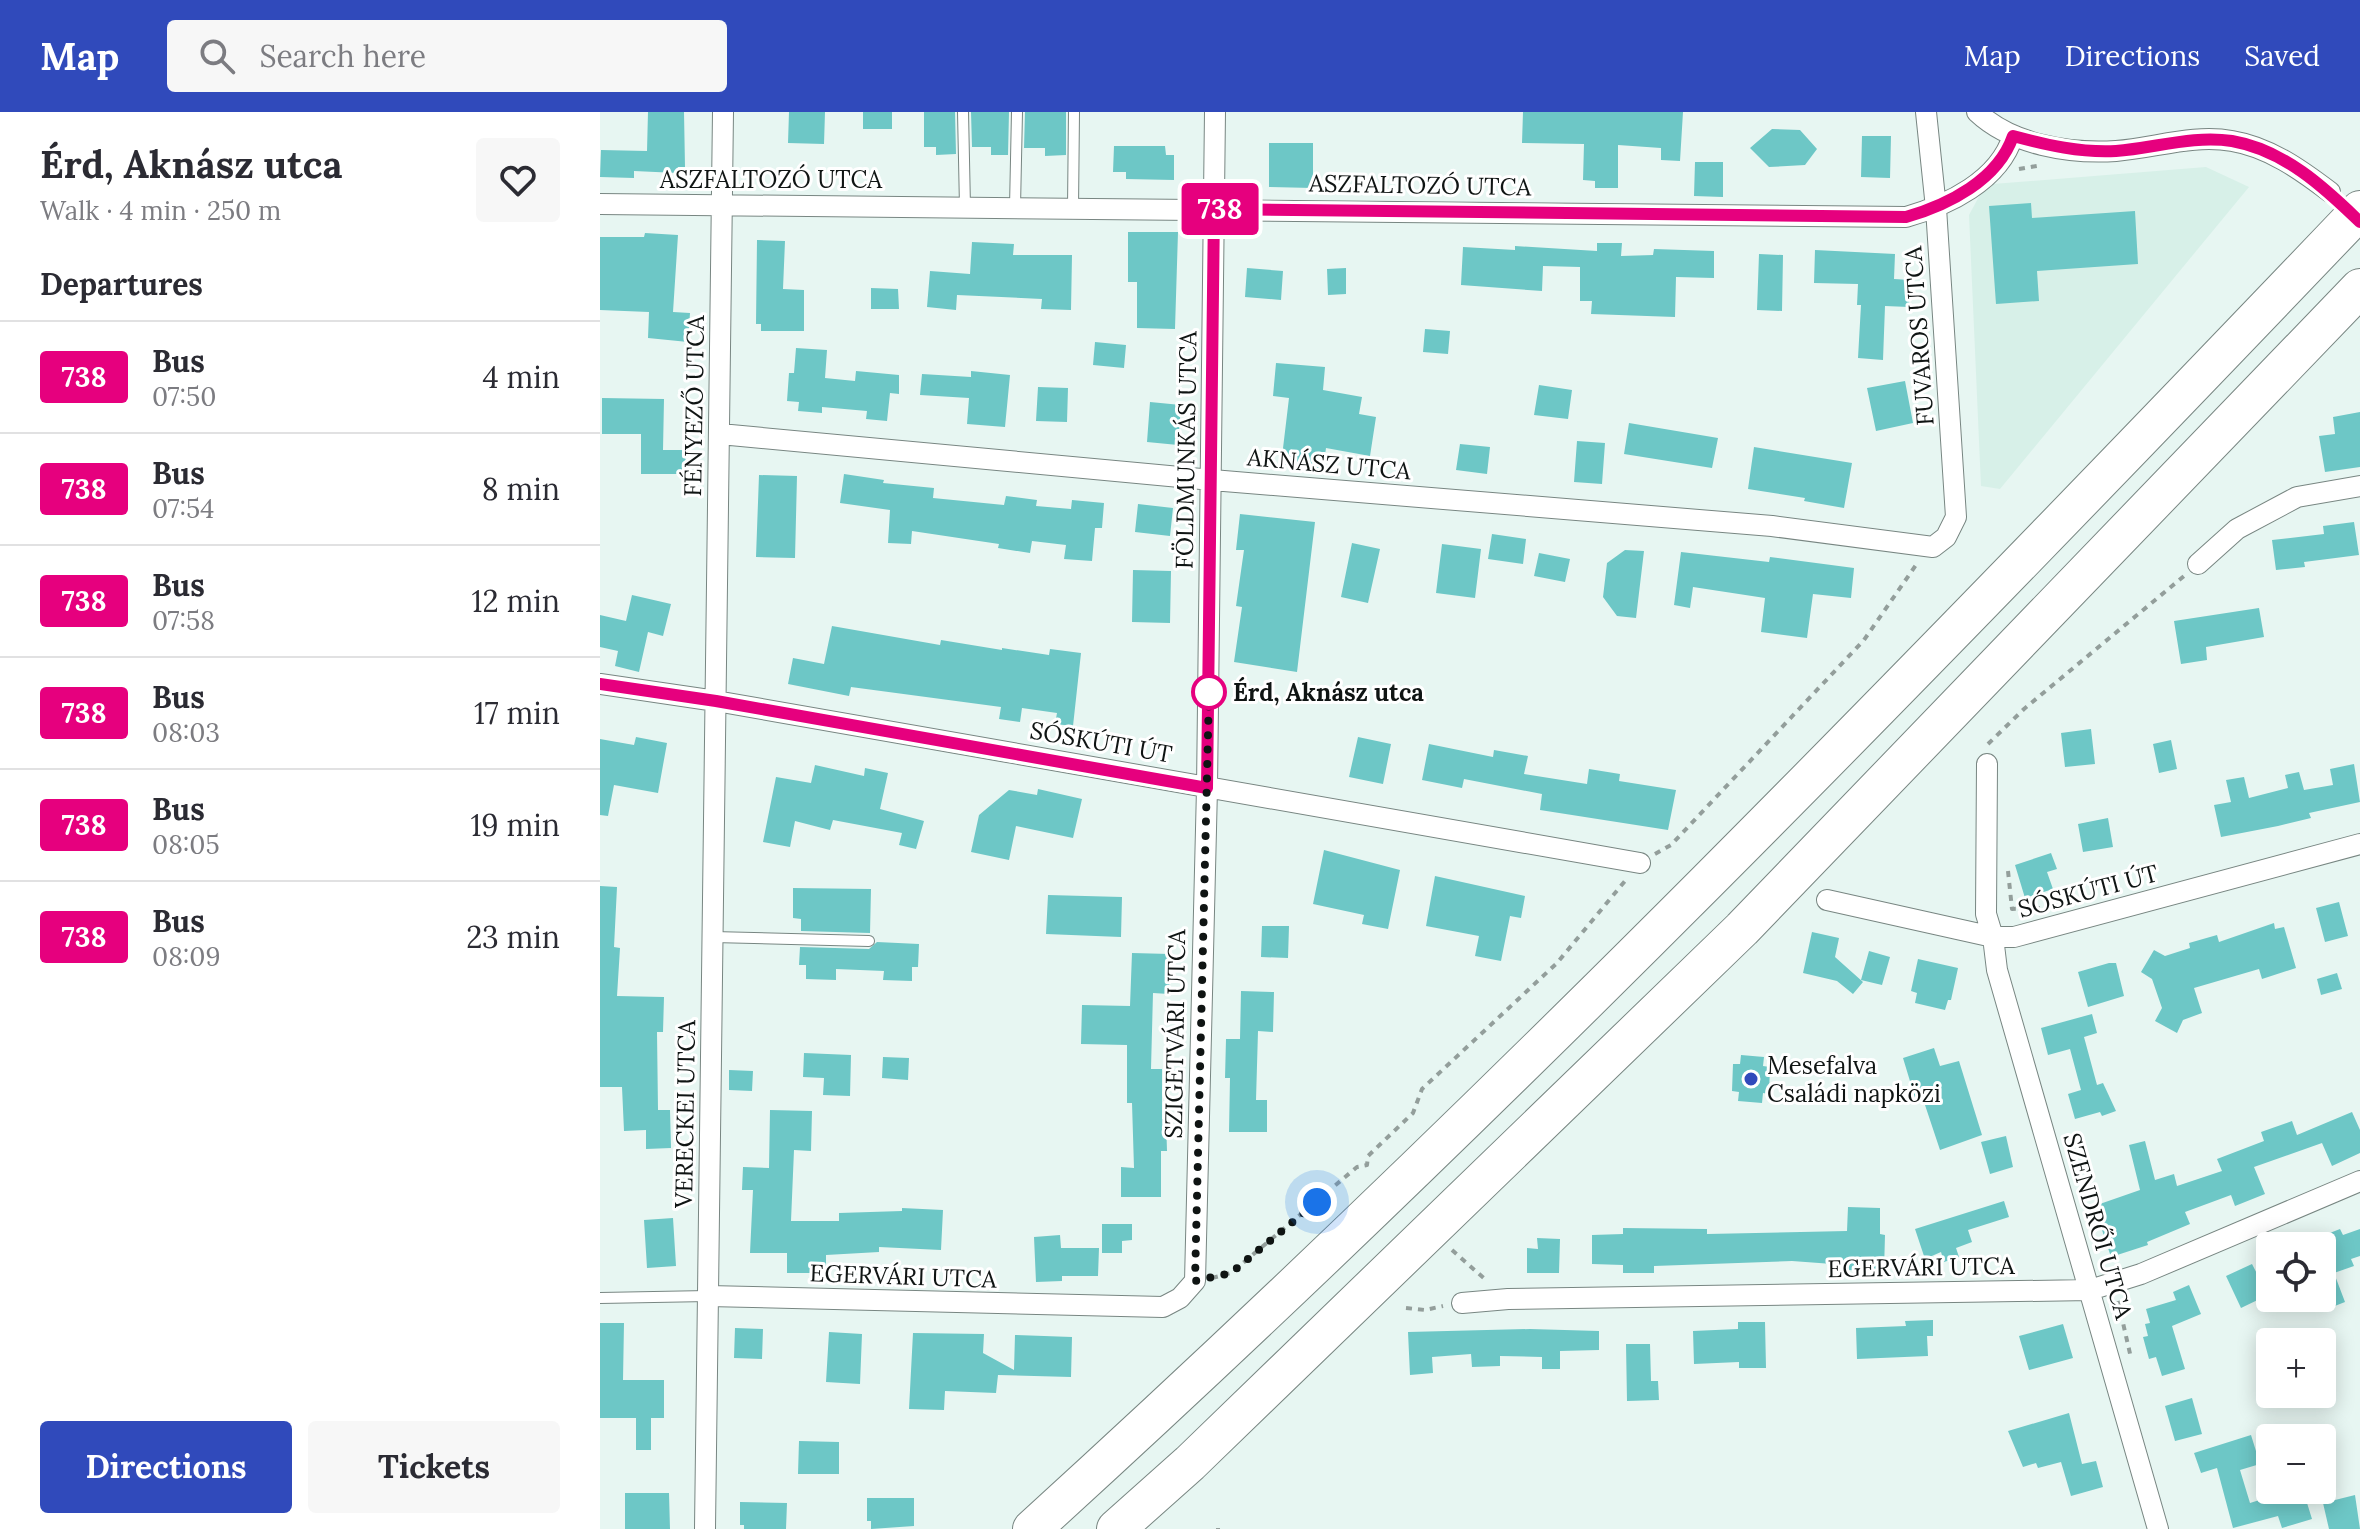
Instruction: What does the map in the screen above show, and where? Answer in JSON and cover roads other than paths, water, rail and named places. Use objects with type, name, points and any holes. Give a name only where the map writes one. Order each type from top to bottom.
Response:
[{"type":"highway","points":[[1032,1529],[1336,1247],[1655,935],[1985,600],[2345,201]]},
{"type":"highway","points":[[1116,1529],[1190,1463],[1742,929],[2360,288]]},
{"type":"street","name":"FÉNYEZŐ UTCA","points":[[716,701],[723,112]]},
{"type":"street","name":"FÖLDMUNKÁS UTCA","points":[[1207,788],[1215,112]]},
{"type":"street","name":"FUVAROS UTCA","points":[[1926,112],[1936,208],[1956,517],[1946,537],[1930,546]]},
{"type":"street","points":[[1977,112],[2013,136],[2051,146],[2090,151],[2115,151],[2209,139],[2234,141],[2290,163],[2345,201]]},
{"type":"street","name":"ASZFALTOZÓ UTCA","points":[[600,204],[1906,217],[1936,208],[1962,194],[2007,156],[2013,136]]},
{"type":"street","name":"AKNÁSZ UTCA","points":[[720,434],[1212,480],[1772,526],[1930,546]]},
{"type":"street","points":[[2198,564],[2237,529],[2297,497],[2360,486]]},
{"type":"street","name":"SÓSKÚTI ÚT","points":[[600,684],[716,701],[1640,863]]},
{"type":"street","name":"VERECKEI UTCA","points":[[705,1529],[716,701]]},
{"type":"street","points":[[1987,764],[1986,914],[1993,937]]},
{"type":"street","name":"SZIGETVÁRI UTCA","points":[[1195,1281],[1207,788]]},
{"type":"street","name":"SÓSKÚTI ÚT","points":[[1827,900],[1993,937],[2014,937],[2360,844]]},
{"type":"street","name":"SZENDRŐI UTCA","points":[[1993,937],[1997,970],[2158,1529]]},
{"type":"street","name":"EGERVÁRI UTCA","points":[[1462,1303],[1508,1299],[2090,1290],[2141,1274],[2360,1181]]},
{"type":"street","name":"EGERVÁRI UTCA","points":[[708,1296],[1163,1307],[1180,1298],[1195,1281]]},
{"type":"lane","points":[[963,112],[965,207]]},
{"type":"lane","points":[[1015,207],[1017,112]]},
{"type":"lane","points":[[1073,208],[1074,112]]},
{"type":"lane","points":[[713,937],[869,941]]},
{"type":"lane","name":"EGERVÁRI UTCA","points":[[600,1298],[708,1296]]},
{"type":"place","name":"Érd, Aknász utca","points":[[1209,692]]},
{"type":"place","name":"Mesefalva Családi napközi","points":[[1751,1079]]}]
